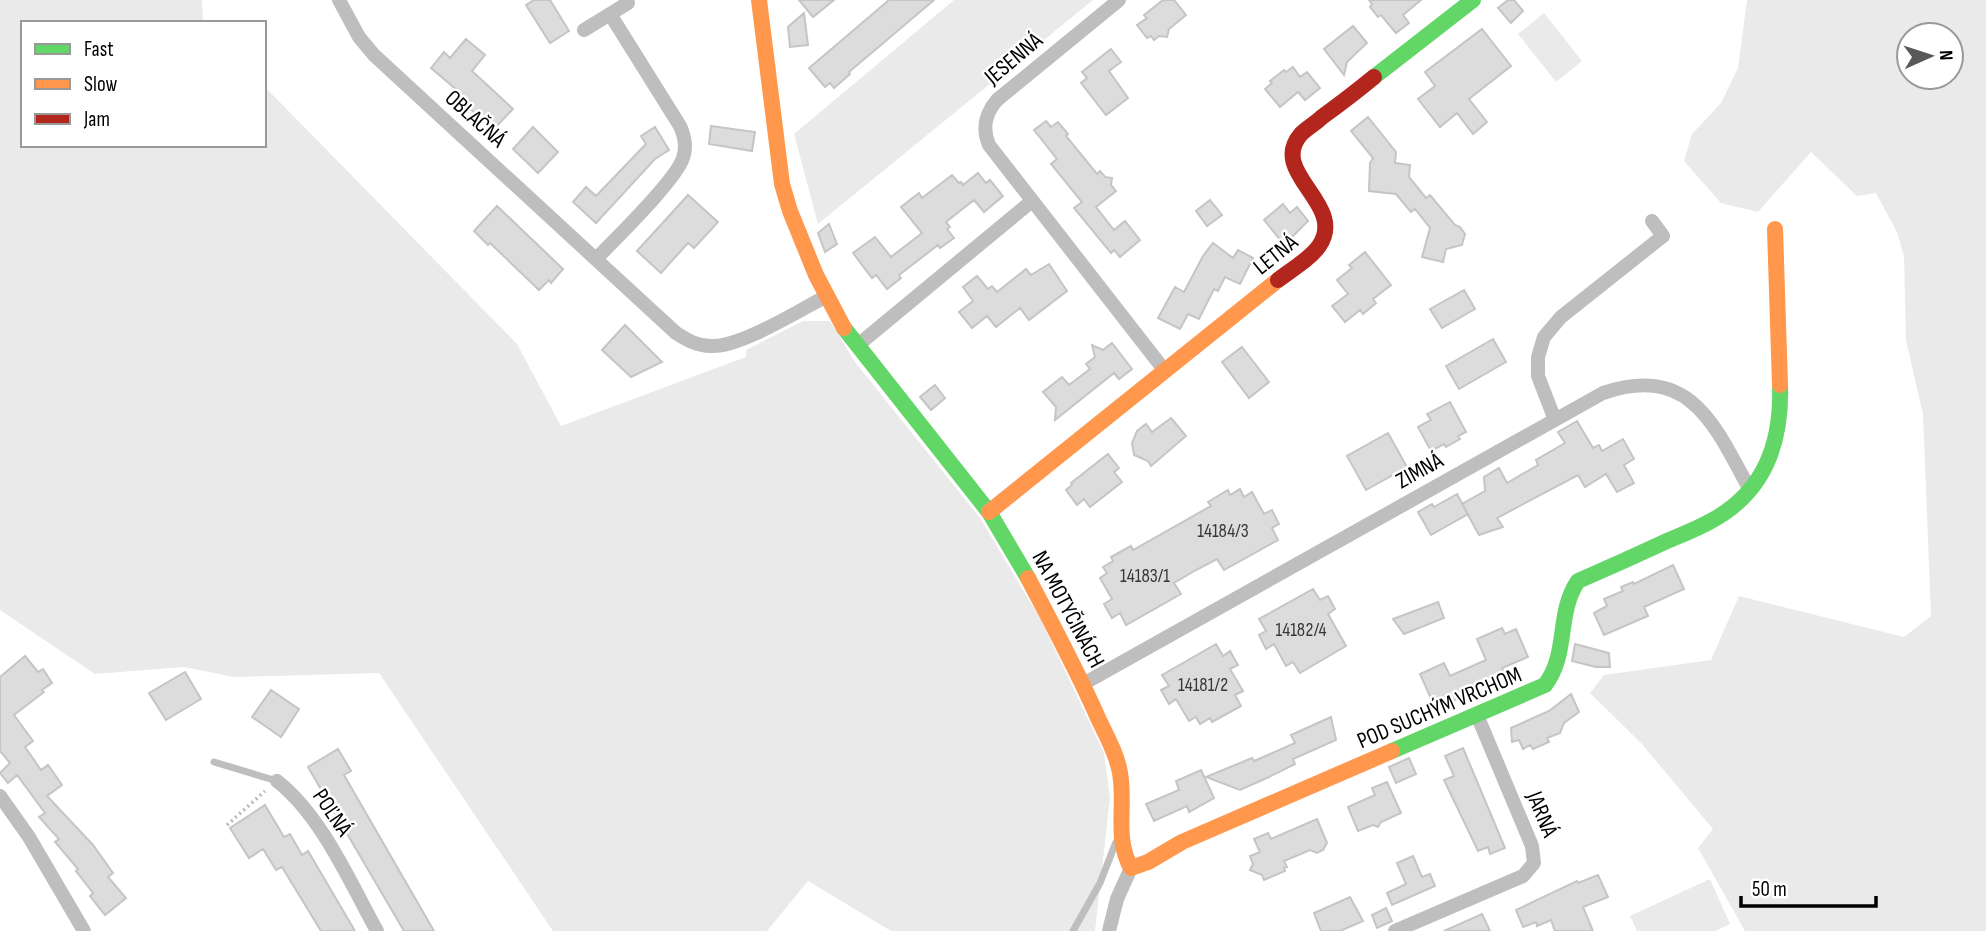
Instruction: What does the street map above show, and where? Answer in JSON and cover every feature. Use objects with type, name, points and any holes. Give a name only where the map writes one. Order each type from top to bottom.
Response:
[{"type":"street","name":"OBLAČNÁ","points":[[339,0],[359,37],[374,55],[687,341],[709,346],[738,341],[825,297]]},
{"type":"street","name":"JESENNÁ","points":[[1119,0],[997,100],[987,114],[984,130],[989,145],[1165,371]]},
{"type":"street","name":"LETNÁ","points":[[989,512],[1318,248],[1326,236],[1328,221],[1293,164],[1293,149],[1300,135],[1473,0]]},
{"type":"street","name":"NA MOTYČINÁCH","points":[[764,2],[782,184],[790,211],[825,297],[840,323],[989,512],[1026,574],[1083,684],[1114,753],[1120,774],[1120,836],[1125,858],[1131,868]]},
{"type":"street","points":[[584,30],[628,3]]},
{"type":"street","points":[[597,258],[675,173],[685,150],[684,134],[680,126],[610,14]]},
{"type":"street","points":[[858,345],[1032,201]]},
{"type":"street","points":[[1555,420],[1542,391],[1537,366],[1544,337],[1561,317],[1663,236],[1652,221]]},
{"type":"street","name":"POD SUCHÝM VRCHOM","points":[[1131,868],[1148,862],[1169,848],[1194,837],[1537,690],[1551,679],[1559,665],[1570,593],[1578,581],[1712,521],[1750,490],[1771,457],[1779,437],[1781,415],[1775,229]]},
{"type":"street","name":"ZIMNÁ","points":[[1083,684],[1603,393],[1620,387],[1648,385],[1670,390],[1688,399],[1710,418],[1750,490]]},
{"type":"street","name":"JARNÁ","points":[[1395,931],[1523,876],[1534,863],[1532,846],[1477,715]]},
{"type":"street","name":"POĽNÁ","points":[[277,781],[293,793],[317,824],[377,931]]},
{"type":"street","points":[[0,796],[29,837],[84,931]]},
{"type":"street","points":[[1109,931],[1117,899],[1131,868]]},
{"type":"lane","name":"POĽNÁ","points":[[214,762],[277,781]]},
{"type":"lane","points":[[1073,931],[1100,883],[1111,850],[1120,836]]},
{"type":"path","points":[[227,825],[261,795]]},
{"type":"shaded area","points":[[0,0],[202,0],[203,21],[21,21],[21,147],[266,147],[266,88],[517,344],[561,426],[746,357],[746,350],[803,321],[830,321],[855,362],[980,518],[1041,620],[1104,753],[1110,798],[1095,931],[891,931],[808,881],[767,931],[553,931],[379,673],[234,677],[184,667],[95,674],[0,610]]},
{"type":"shaded area","points":[[954,0],[1093,0],[818,224],[794,134]]},
{"type":"shaded area","points":[[1747,0],[1986,0],[1986,931],[1745,931],[1698,848],[1713,829],[1641,743],[1590,693],[1604,675],[1711,660],[1739,596],[1904,637],[1931,616],[1923,414],[1906,340],[1904,256],[1897,232],[1876,193],[1857,196],[1811,152],[1758,212],[1721,203],[1684,161],[1692,134],[1721,103],[1738,68]]},
{"type":"shaded area","points":[[1544,13],[1582,61],[1556,82],[1518,34]]},
{"type":"shaded area","points":[[1710,879],[1730,924],[1715,931],[1637,931],[1630,916]]},
{"type":"building","points":[[534,0],[550,0],[569,31],[550,43],[526,5]]},
{"type":"building","points":[[799,0],[834,0],[813,17]]},
{"type":"building","points":[[889,0],[934,0],[849,72],[834,88],[830,83],[825,87],[809,68]]},
{"type":"building","points":[[1163,0],[1174,0],[1186,15],[1169,29],[1167,37],[1159,36],[1154,40],[1151,36],[1147,38],[1137,25],[1147,18],[1144,15]]},
{"type":"building","points":[[1369,0],[1421,0],[1403,15],[1409,23],[1396,33],[1381,15],[1378,17],[1370,7],[1372,4]]},
{"type":"building","points":[[1508,0],[1514,0],[1523,11],[1511,23],[1498,8]]},
{"type":"building","points":[[804,13],[808,45],[790,47],[788,27]]},
{"type":"building","points":[[1353,26],[1367,43],[1347,62],[1344,75],[1324,49]]},
{"type":"building","points":[[1482,29],[1511,66],[1469,99],[1487,122],[1473,134],[1457,113],[1440,127],[1418,99],[1435,86],[1425,72]]},
{"type":"building","points":[[466,39],[485,55],[472,71],[513,109],[493,130],[467,106],[471,102],[431,68],[444,52],[450,58]]},
{"type":"building","points":[[1111,49],[1121,62],[1109,71],[1128,98],[1106,115],[1081,83],[1087,78],[1082,72]]},
{"type":"building","points":[[1293,67],[1300,77],[1307,72],[1320,88],[1305,100],[1298,92],[1280,107],[1265,89],[1272,83],[1270,81],[1284,70],[1286,72]]},
{"type":"building","points":[[1368,117],[1396,152],[1395,163],[1410,165],[1409,177],[1426,198],[1430,195],[1465,234],[1462,245],[1446,249],[1443,262],[1422,257],[1430,228],[1415,209],[1411,212],[1396,194],[1369,191],[1370,163],[1373,158],[1351,131]]},
{"type":"building","points":[[1046,121],[1051,127],[1058,122],[1097,174],[1100,171],[1105,177],[1112,178],[1111,185],[1116,191],[1096,207],[1114,230],[1125,221],[1140,240],[1120,257],[1114,250],[1111,253],[1074,208],[1082,202],[1051,164],[1057,159],[1034,130]]},
{"type":"building","points":[[711,126],[755,132],[752,151],[709,144]]},
{"type":"building","points":[[533,127],[558,152],[538,173],[513,149]]},
{"type":"building","points":[[655,127],[669,150],[655,159],[596,223],[573,202],[586,187],[596,196],[646,144],[641,136]]},
{"type":"building","points":[[978,173],[986,183],[990,180],[1003,196],[984,212],[974,200],[946,222],[950,227],[947,229],[954,238],[940,248],[938,245],[899,275],[901,278],[887,289],[876,275],[872,278],[853,253],[875,237],[891,257],[922,233],[901,207],[919,193],[922,198],[952,175],[963,185]]},
{"type":"building","points":[[688,195],[718,222],[694,248],[688,243],[661,273],[637,251]]},
{"type":"building","points":[[1210,200],[1222,215],[1207,226],[1196,211]]},
{"type":"building","points":[[1283,204],[1290,213],[1297,207],[1308,221],[1289,240],[1287,238],[1282,242],[1264,220]]},
{"type":"building","points":[[497,206],[563,269],[551,283],[549,280],[539,290],[474,231]]},
{"type":"building","points":[[829,224],[837,244],[825,252],[818,233]]},
{"type":"building","points":[[1213,243],[1233,258],[1238,250],[1253,258],[1240,284],[1225,277],[1218,291],[1214,289],[1199,319],[1188,314],[1180,329],[1158,318],[1175,287],[1184,292]]},
{"type":"building","points":[[1365,252],[1391,285],[1373,299],[1376,303],[1363,314],[1360,310],[1345,322],[1332,306],[1348,294],[1337,280],[1352,268],[1349,265]]},
{"type":"building","points":[[1049,264],[1067,291],[1029,320],[1020,308],[996,327],[987,316],[972,328],[959,312],[973,301],[963,287],[977,276],[988,289],[992,286],[997,292],[1026,269],[1031,275]]},
{"type":"building","points":[[1464,290],[1475,309],[1442,328],[1430,309]]},
{"type":"building","points":[[625,325],[662,362],[631,377],[602,350]]},
{"type":"building","points":[[1493,339],[1506,362],[1459,389],[1446,366]]},
{"type":"building","points":[[1112,343],[1132,369],[1119,379],[1114,373],[1055,420],[1056,407],[1043,392],[1062,377],[1069,385],[1090,369],[1086,364],[1095,357],[1092,345],[1103,350]]},
{"type":"building","points":[[1242,347],[1269,382],[1249,398],[1222,362]]},
{"type":"building","points":[[935,385],[945,398],[931,410],[920,397]]},
{"type":"building","points":[[1450,402],[1466,432],[1446,447],[1444,444],[1431,451],[1418,427],[1431,420],[1427,414]]},
{"type":"building","points":[[1171,418],[1186,436],[1151,466],[1148,461],[1134,455],[1132,443],[1137,431],[1146,424],[1152,432]]},
{"type":"building","points":[[1577,421],[1593,448],[1599,445],[1602,451],[1623,439],[1634,459],[1624,465],[1634,483],[1617,492],[1606,474],[1585,487],[1578,475],[1497,518],[1503,527],[1479,535],[1462,504],[1485,491],[1484,477],[1499,468],[1507,483],[1538,465],[1536,460],[1565,443],[1558,432]]},
{"type":"building","points":[[1388,433],[1407,467],[1366,490],[1347,456]]},
{"type":"building","points":[[1108,454],[1119,468],[1114,472],[1122,482],[1090,507],[1084,499],[1077,505],[1066,490]]},
{"type":"building","points":[[1240,489],[1244,497],[1252,492],[1264,514],[1272,510],[1279,524],[1272,528],[1278,540],[1224,570],[1217,559],[1196,570],[1174,583],[1181,594],[1126,625],[1120,613],[1112,618],[1104,604],[1112,599],[1100,578],[1107,573],[1103,567],[1113,561],[1111,557],[1131,546],[1133,550],[1211,506],[1208,502],[1228,490],[1230,495]]},
{"type":"building","points":[[1457,494],[1468,514],[1431,535],[1418,512],[1432,504],[1434,507]]},
{"type":"building","points":[[1673,565],[1684,589],[1644,607],[1648,616],[1604,635],[1594,613],[1607,606],[1604,599],[1623,591],[1621,587],[1633,582],[1634,584]]},
{"type":"building","points":[[1313,589],[1320,600],[1328,596],[1335,609],[1328,614],[1346,646],[1300,673],[1293,662],[1286,666],[1274,644],[1266,649],[1259,635],[1266,631],[1259,619]]},
{"type":"building","points":[[1438,602],[1444,618],[1404,634],[1393,619]]},
{"type":"building","points":[[1502,628],[1505,634],[1516,629],[1528,657],[1502,668],[1504,672],[1457,693],[1459,698],[1445,704],[1443,699],[1433,703],[1420,674],[1444,663],[1450,676],[1486,660],[1477,639]]},
{"type":"building","points":[[1216,644],[1223,656],[1230,651],[1238,665],[1230,669],[1243,691],[1235,695],[1241,706],[1212,722],[1210,718],[1200,724],[1196,717],[1189,721],[1176,699],[1169,704],[1161,690],[1169,686],[1162,675]]},
{"type":"building","points":[[1575,644],[1609,653],[1610,667],[1596,667],[1572,661]]},
{"type":"building","points":[[25,656],[38,672],[43,669],[52,683],[14,715],[33,741],[25,747],[41,770],[48,765],[62,785],[47,796],[93,845],[113,873],[108,877],[126,898],[105,915],[90,896],[93,893],[76,871],[78,869],[55,842],[59,839],[39,817],[45,813],[17,775],[8,783],[0,773],[10,763],[0,751],[0,677]]},
{"type":"building","points":[[185,672],[201,699],[166,720],[149,693]]},
{"type":"building","points":[[271,690],[299,709],[281,737],[252,717]]},
{"type":"building","points":[[1571,694],[1579,712],[1564,723],[1560,733],[1547,738],[1549,742],[1533,749],[1530,745],[1523,749],[1519,740],[1512,742],[1511,728],[1549,711]]},
{"type":"building","points":[[1331,717],[1336,740],[1293,759],[1295,764],[1269,777],[1240,790],[1206,777],[1252,758],[1254,761],[1295,743],[1291,735]]},
{"type":"building","points":[[1463,748],[1505,848],[1490,854],[1488,847],[1478,851],[1444,780],[1454,776],[1445,756]]},
{"type":"building","points":[[338,749],[351,771],[344,775],[434,931],[404,931],[308,767]]},
{"type":"building","points":[[1409,758],[1416,774],[1396,783],[1389,767]]},
{"type":"building","points":[[1201,770],[1214,798],[1189,812],[1187,806],[1154,821],[1146,804],[1179,790],[1176,781]]},
{"type":"building","points":[[1387,782],[1401,813],[1381,822],[1378,827],[1373,825],[1358,831],[1348,807],[1375,795],[1372,788]]},
{"type":"building","points":[[265,805],[284,837],[290,834],[302,855],[308,851],[355,931],[321,931],[282,867],[276,870],[263,849],[249,858],[230,828]]},
{"type":"building","points":[[1317,819],[1327,843],[1323,850],[1317,853],[1310,850],[1284,861],[1287,867],[1284,868],[1285,871],[1264,880],[1262,875],[1250,870],[1253,864],[1250,856],[1260,852],[1254,839],[1268,833],[1271,839]]},
{"type":"building","points":[[1413,856],[1422,877],[1430,874],[1435,886],[1392,905],[1387,893],[1406,884],[1397,863]]},
{"type":"building","points":[[1598,875],[1608,897],[1583,907],[1593,931],[1555,931],[1551,920],[1537,926],[1536,922],[1523,927],[1516,910],[1577,881],[1578,883]]},
{"type":"building","points":[[1350,897],[1363,921],[1340,931],[1321,931],[1314,913]]},
{"type":"building","points":[[1386,908],[1392,921],[1377,928],[1372,915]]},
{"type":"building","points":[[1482,914],[1490,931],[1444,931]]},
{"type":"traffic: fast","points":[[1374,77],[1473,0]]},
{"type":"traffic: fast","points":[[844,328],[989,512],[1028,578]]},
{"type":"traffic: fast","points":[[1392,751],[1545,685],[1557,660],[1567,606],[1578,581],[1711,521],[1745,496],[1757,481],[1766,464],[1778,427],[1780,385]]},
{"type":"traffic: slow","points":[[759,0],[782,184],[816,275],[844,328]]},
{"type":"traffic: slow","points":[[1775,229],[1780,385]]},
{"type":"traffic: slow","points":[[989,512],[1278,280]]},
{"type":"traffic: slow","points":[[1028,578],[1082,682],[1116,759],[1121,785],[1123,845],[1131,868],[1148,862],[1182,842],[1392,751]]},
{"type":"traffic: jam","points":[[1278,280],[1315,251],[1325,231],[1324,216],[1299,176],[1293,148],[1303,132],[1374,77]]}]
